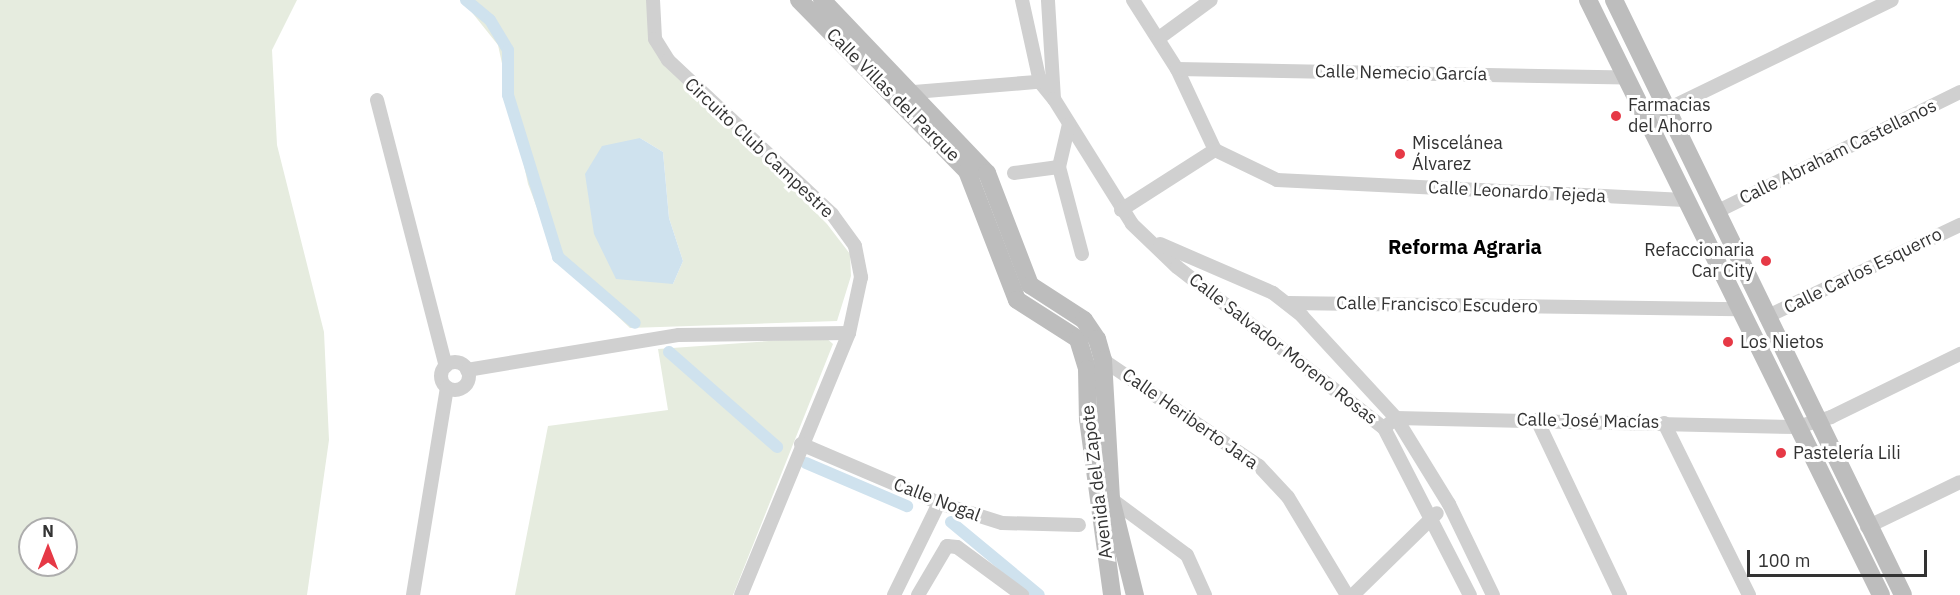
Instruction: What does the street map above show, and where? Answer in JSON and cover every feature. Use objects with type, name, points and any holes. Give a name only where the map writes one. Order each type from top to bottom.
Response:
[{"type":"main road","name":"Calle Villas del Parque","points":[[799,0],[967,171],[1017,300],[1078,339],[1087,369]]},
{"type":"main road","name":"Calle Villas del Parque","points":[[822,0],[914,92],[987,172],[1030,285],[1084,320],[1103,360]]},
{"type":"main road","points":[[1588,0],[1881,595]]},
{"type":"main road","points":[[1617,1],[1816,423],[1903,595]]},
{"type":"main road","name":"Avenida del Zapote","points":[[1103,360],[1111,499],[1135,595]]},
{"type":"main road","name":"Avenida del Zapote","points":[[1087,369],[1088,419],[1112,595]]},
{"type":"street","name":"Circuito Club Campestre","points":[[653,0],[656,39],[668,60],[832,214],[855,246],[861,277],[849,333],[801,444],[741,595]]},
{"type":"street","points":[[1022,0],[1040,81],[1054,99],[1121,210],[1149,240]]},
{"type":"street","points":[[1048,0],[1056,80],[1054,99]]},
{"type":"street","points":[[1121,210],[1215,150],[1177,69],[1133,0]]},
{"type":"street","points":[[1159,38],[1211,0]]},
{"type":"street","points":[[1647,119],[1892,0]]},
{"type":"street","name":"Calle Nemecio García","points":[[1177,69],[1626,78]]},
{"type":"street","points":[[914,92],[1056,80]]},
{"type":"street","name":"Calle Abraham Castellanos","points":[[1716,212],[1960,92]]},
{"type":"street","points":[[377,100],[446,366],[441,377],[447,388],[413,595]]},
{"type":"street","points":[[1069,124],[1059,167],[1082,254]]},
{"type":"street","name":"Calle Leonardo Tejeda","points":[[1215,150],[1277,180],[1686,200]]},
{"type":"street","points":[[1014,173],[1059,167]]},
{"type":"street","name":"Calle Carlos Esquerro","points":[[1766,317],[1960,225]]},
{"type":"street","name":"Calle Francisco Escudero","points":[[1149,240],[1288,303],[1739,309]]},
{"type":"street","name":"Calle Salvador Moreno Rosas","points":[[1149,240],[1384,428],[1470,595]]},
{"type":"street","name":"Calle Salvador Moreno Rosas","points":[[1288,303],[1396,418],[1449,504],[1493,595]]},
{"type":"street","points":[[467,370],[680,334],[849,333]]},
{"type":"street","name":"Calle José Macías","points":[[1396,418],[1797,427],[1816,423],[1960,354]]},
{"type":"street","name":"Calle Heriberto Jara","points":[[1103,360],[1259,466],[1288,497],[1330,573],[1347,595]]},
{"type":"street","points":[[446,366],[460,363],[467,370]]},
{"type":"street","points":[[447,388],[464,387],[467,370]]},
{"type":"street","points":[[1384,428],[1396,418]]},
{"type":"street","points":[[1537,420],[1620,595]]},
{"type":"street","points":[[1664,423],[1749,595]]},
{"type":"street","name":"Calle Nogal","points":[[801,444],[939,503],[1002,523],[1079,525]]},
{"type":"street","points":[[1867,527],[1960,482]]},
{"type":"street","points":[[1111,499],[1187,555],[1205,595]]},
{"type":"street","points":[[894,595],[939,503]]},
{"type":"street","points":[[1353,595],[1431,517],[1449,504]]},
{"type":"street","name":"Calle Nogal","points":[[918,595],[947,546],[957,547],[1022,595]]},
{"type":"street","name":"Calle Heriberto Jara","points":[[1330,573],[1334,595]]},
{"type":"shaded area","points":[[0,0],[297,0],[272,50],[277,145],[324,332],[329,440],[307,595],[0,595]]},
{"type":"shaded area","points":[[462,0],[650,0],[664,60],[827,224],[850,254],[851,276],[837,321],[630,328],[556,258],[528,184],[498,45]],"holes":[[[640,138],[663,152],[669,218],[683,261],[673,284]]]},
{"type":"shaded area","points":[[825,337],[833,344],[733,595],[515,595],[548,426],[668,410],[658,349]]},
{"type":"water","points":[[640,138],[663,152],[669,218],[683,261],[673,284],[616,279],[594,234],[585,174],[602,146]]},
{"type":"waterway","points":[[466,0],[490,20],[508,50],[508,95],[558,257],[635,323]]},
{"type":"waterway","points":[[669,352],[777,447]]},
{"type":"waterway","points":[[806,463],[907,506]]},
{"type":"waterway","points":[[951,522],[1039,595]]},
{"type":"place","name":"Farmacias del Ahorro","points":[[1616,116]]},
{"type":"place","name":"Miscelánea Álvarez","points":[[1400,154]]},
{"type":"place","name":"Refaccionaria Car City","points":[[1766,261]]},
{"type":"place","name":"Los Nietos","points":[[1728,342]]},
{"type":"place","name":"Pastelería Lili","points":[[1781,453]]},
{"type":"district","name":"Reforma Agraria","points":[[1465,246]]}]
